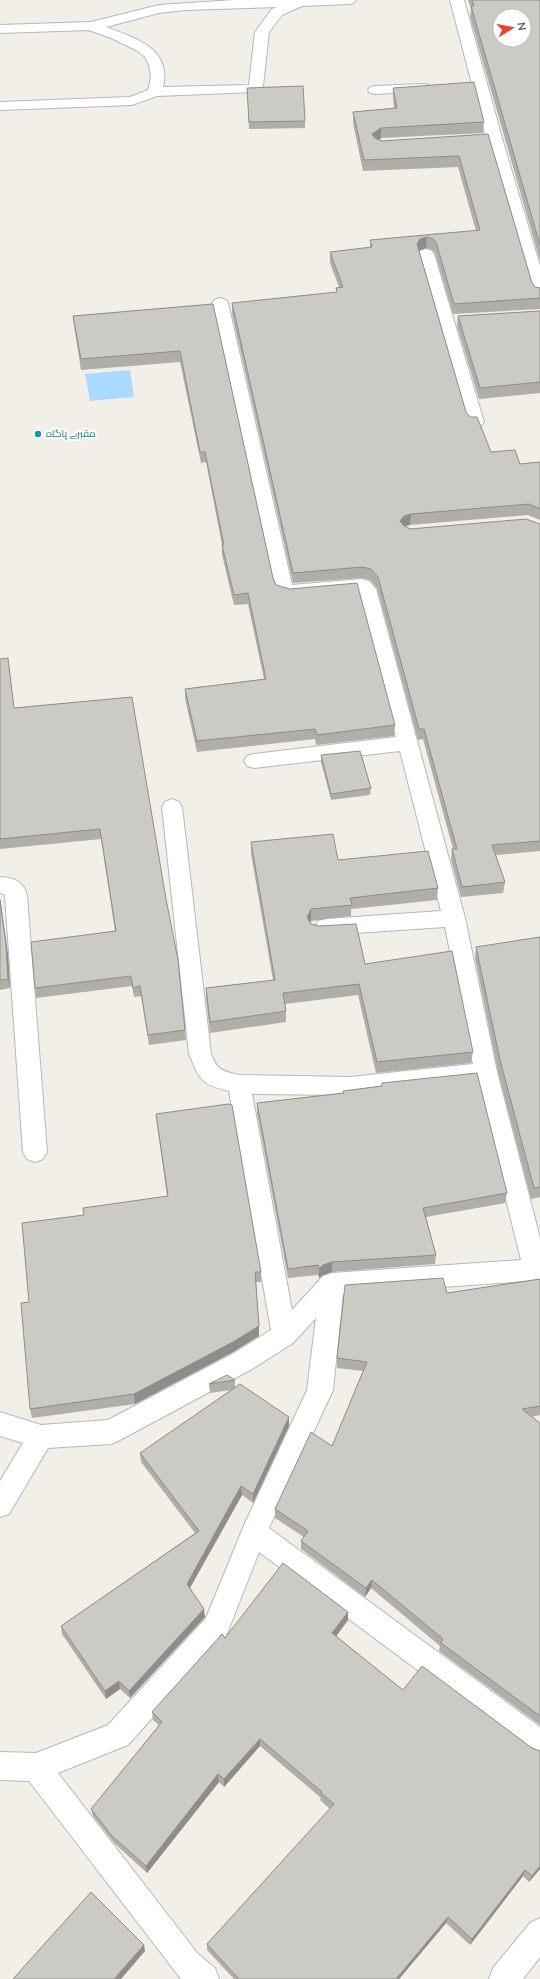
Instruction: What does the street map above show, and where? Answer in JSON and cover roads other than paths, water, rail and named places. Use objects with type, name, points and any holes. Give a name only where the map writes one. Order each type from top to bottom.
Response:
[{"type":"street","points":[[0,29],[91,26],[159,9],[185,6],[349,0]]},
{"type":"street","points":[[457,0],[472,85],[494,138],[540,293]]},
{"type":"street","points":[[0,106],[132,101],[155,92],[253,89],[256,86],[262,32],[277,12],[298,2]]},
{"type":"street","points":[[91,26],[145,48],[154,58],[160,72],[159,82],[155,92]]},
{"type":"street","points":[[375,90],[435,87]]},
{"type":"street","points":[[479,139],[494,138]]},
{"type":"street","points":[[426,254],[454,321],[475,422]]},
{"type":"street","points":[[0,1424],[41,1437],[111,1432],[243,1361],[284,1335],[332,1284],[538,1269],[486,1072],[454,918],[367,589],[362,585],[290,592],[284,590],[220,303]]},
{"type":"street","points":[[254,761],[408,743]]},
{"type":"street","points":[[172,807],[200,1054],[208,1073],[217,1079],[239,1084],[350,1086],[486,1072]]},
{"type":"street","points":[[0,885],[9,886],[15,890],[16,896],[28,1074],[35,1152]]},
{"type":"street","points":[[319,928],[454,918]]},
{"type":"street","points":[[239,1084],[284,1335]]},
{"type":"street","points":[[0,1766],[36,1767],[118,1735],[216,1627],[254,1532],[320,1390],[332,1284]]},
{"type":"street","points":[[0,1505],[41,1437]]},
{"type":"street","points":[[254,1532],[540,1744]]},
{"type":"street","points":[[36,1767],[187,1965],[204,1979]]},
{"type":"street","points":[[504,1979],[540,1933]]},
{"type":"water","points":[[130,370],[134,397],[90,401],[85,374]]},
{"type":"place","name":"مقبرے پاگاہ","points":[[38,434]]}]
